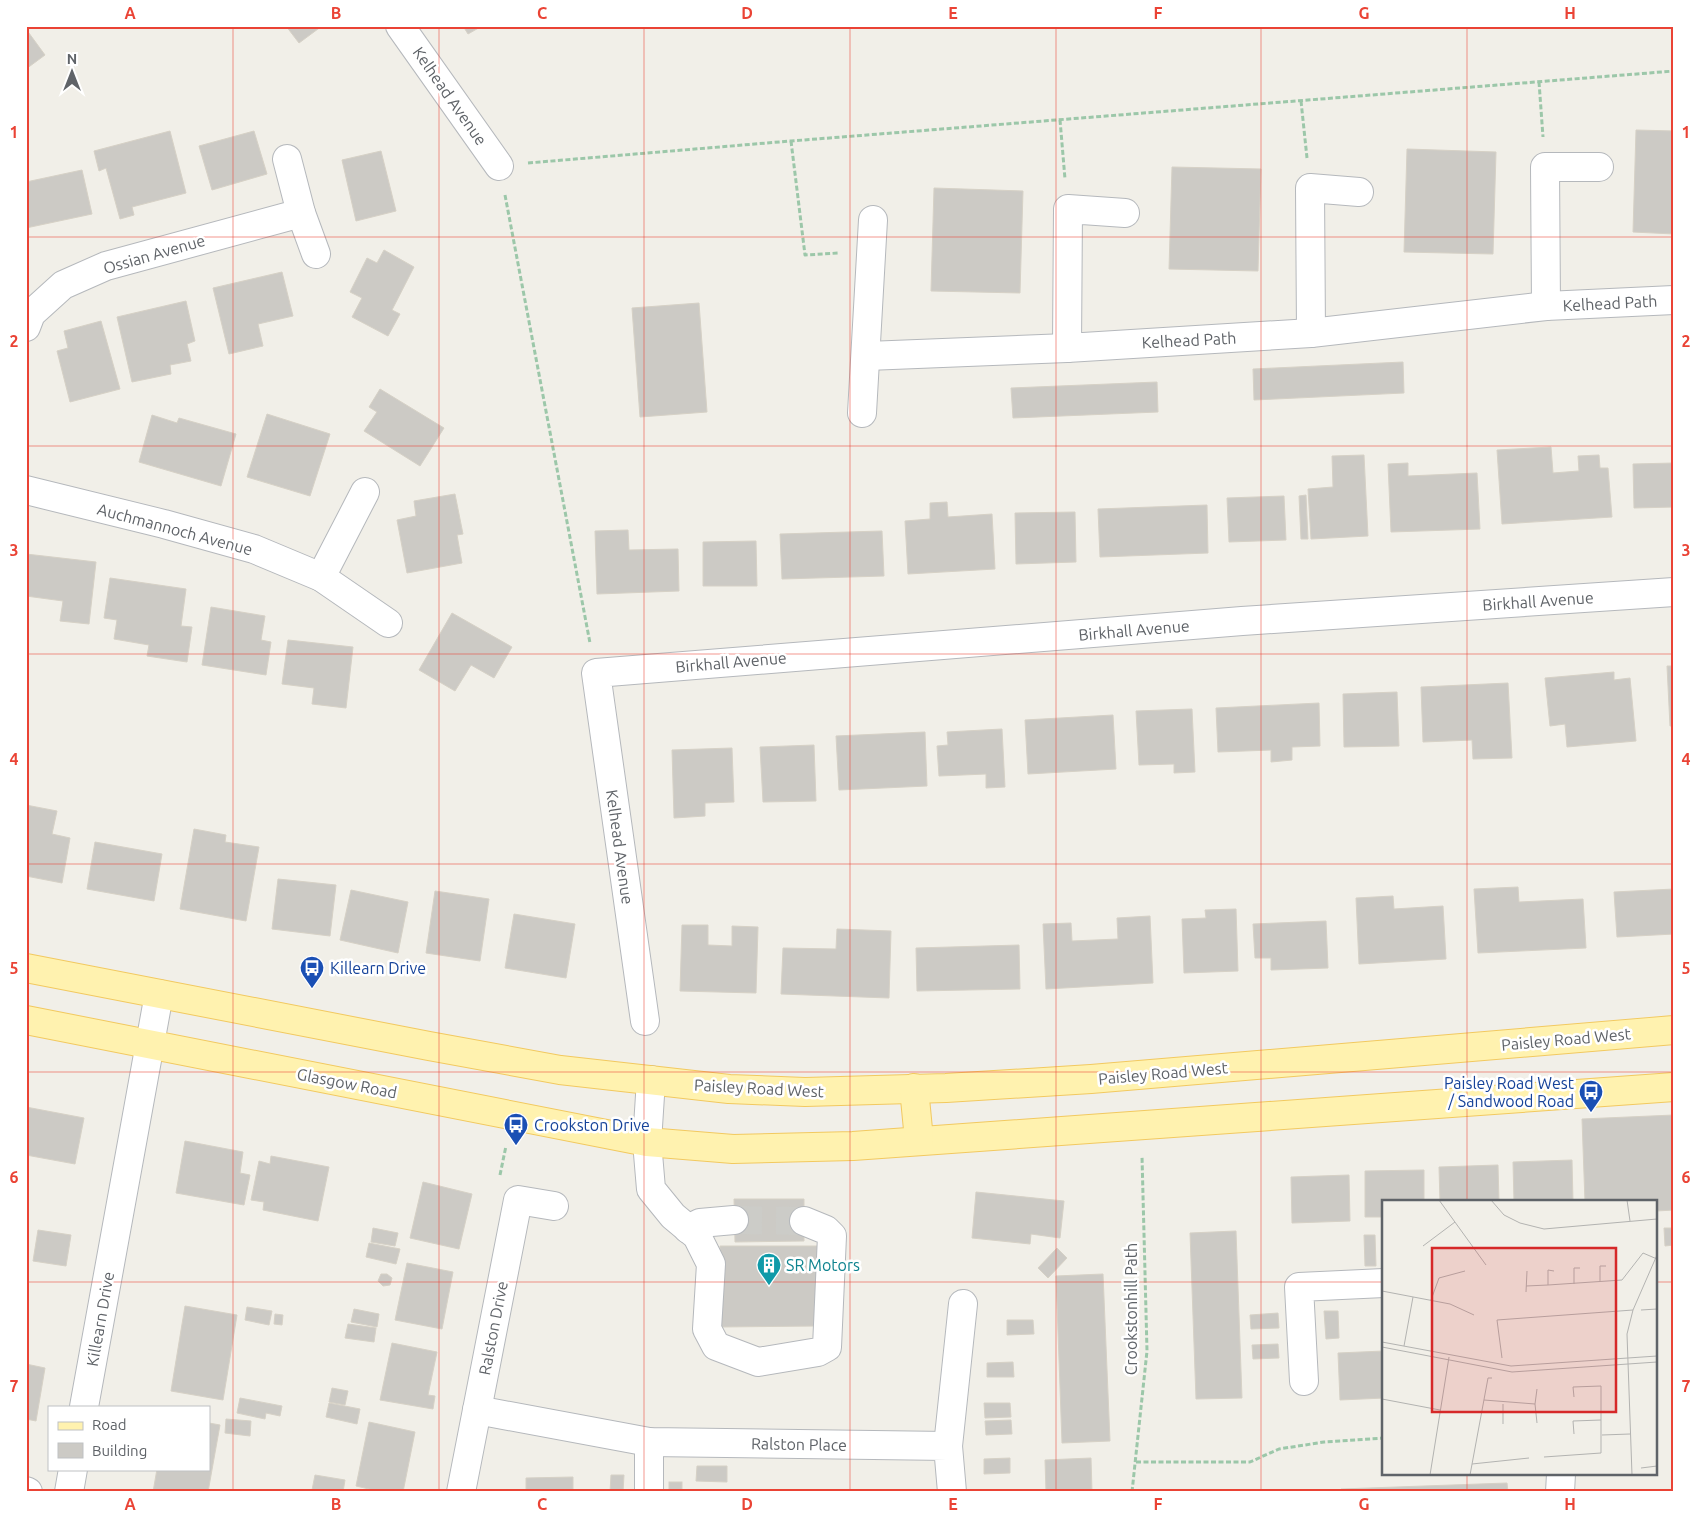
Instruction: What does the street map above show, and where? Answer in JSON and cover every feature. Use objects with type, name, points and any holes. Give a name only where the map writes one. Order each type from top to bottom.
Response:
[{"type":"main road","points":[[26,968],[541,1066],[651,1080]]},
{"type":"main road","name":"Glasgow Road","points":[[26,1020],[658,1143]]},
{"type":"main road","name":"Paisley Road West","points":[[651,1080],[729,1090],[796,1092],[914,1088],[1091,1079],[1674,1030]]},
{"type":"main road","points":[[658,1143],[733,1149],[853,1146],[1674,1087]]},
{"type":"main road","points":[[914,1088],[919,1140]]},
{"type":"street","name":"Kelhead Avenue","points":[[400,26],[499,166]]},
{"type":"street","points":[[287,159],[301,213],[316,254]]},
{"type":"street","points":[[1545,167],[1599,167]]},
{"type":"street","name":"Kelhead Path","points":[[1545,167],[1546,306]]},
{"type":"street","points":[[1311,333],[1310,188],[1359,192]]},
{"type":"street","points":[[1067,348],[1068,209],[1125,212]]},
{"type":"street","name":"Ossian Avenue","points":[[26,326],[31,314],[63,286],[106,266],[301,213]]},
{"type":"street","points":[[862,413],[873,220]]},
{"type":"street","name":"Kelhead Path","points":[[866,356],[1067,348],[1311,333],[1546,306],[1674,300]]},
{"type":"street","name":"Auchmannoch Avenue","points":[[26,490],[164,524],[254,550],[321,577],[388,623]]},
{"type":"street","points":[[321,577],[364,492]]},
{"type":"street","name":"Birkhall Avenue","points":[[596,673],[1242,621],[1674,592]]},
{"type":"street","name":"Kelhead Avenue","points":[[596,673],[646,1021]]},
{"type":"street","name":"Killearn Drive","points":[[84,1406],[159,994]]},
{"type":"street","points":[[651,1080],[658,1143],[650,1189],[674,1216],[697,1236],[711,1264],[708,1329],[716,1346],[758,1362],[818,1352],[827,1347],[832,1236],[826,1230],[804,1221]]},
{"type":"street","points":[[518,1200],[554,1206]]},
{"type":"street","name":"Ralston Drive","points":[[461,1492],[518,1200]]},
{"type":"street","points":[[688,1229],[700,1223],[734,1220]]},
{"type":"street","points":[[1304,1381],[1299,1287],[1382,1283]]},
{"type":"street","points":[[952,1492],[948,1446],[963,1304]]},
{"type":"street","name":"Ralston Place","points":[[477,1410],[649,1442],[948,1446]]},
{"type":"street","points":[[649,1442],[649,1492]]},
{"type":"street","points":[[69,1492],[73,1470]]},
{"type":"street","points":[[1560,1476],[1560,1492]]},
{"type":"path","points":[[596,673],[499,166],[1674,71]]},
{"type":"path","points":[[1539,82],[1545,167]]},
{"type":"path","points":[[1301,101],[1310,188]]},
{"type":"path","points":[[1060,120],[1068,209]]},
{"type":"path","points":[[791,141],[805,255],[872,252]]},
{"type":"path","points":[[512,1116],[498,1186],[518,1200]]},
{"type":"path","name":"Crookstonhill Path","points":[[1132,1492],[1147,1351],[1141,1125]]},
{"type":"path","points":[[1136,1462],[1250,1462],[1279,1449],[1324,1442],[1382,1438]]},
{"type":"building","points":[[286,26],[322,26],[299,43]]},
{"type":"building","points":[[463,26],[482,26],[468,34]]},
{"type":"building","points":[[26,29],[45,55],[26,69]]},
{"type":"building","points":[[1636,130],[1674,131],[1674,234],[1633,232]]},
{"type":"building","points":[[170,131],[186,193],[132,207],[134,215],[120,219],[106,168],[99,171],[94,151]]},
{"type":"building","points":[[254,131],[267,174],[212,190],[199,146]]},
{"type":"building","points":[[1407,149],[1496,152],[1493,254],[1404,252]]},
{"type":"building","points":[[381,151],[396,211],[356,221],[342,160]]},
{"type":"building","points":[[1172,167],[1261,169],[1258,271],[1169,269]]},
{"type":"building","points":[[82,170],[92,214],[26,228],[26,182]]},
{"type":"building","points":[[934,188],[1023,191],[1020,293],[931,291]]},
{"type":"building","points":[[384,250],[414,267],[392,310],[400,314],[388,336],[352,317],[362,298],[350,292],[367,258],[377,263]]},
{"type":"building","points":[[282,272],[293,316],[258,324],[263,346],[229,354],[213,288]]},
{"type":"building","points":[[186,301],[195,341],[187,344],[191,361],[170,365],[171,374],[132,382],[117,317]]},
{"type":"building","points":[[699,303],[707,412],[640,417],[632,308]]},
{"type":"building","points":[[101,321],[120,389],[70,402],[57,351],[68,348],[64,331]]},
{"type":"building","points":[[1403,362],[1404,393],[1254,400],[1253,369]]},
{"type":"building","points":[[1157,382],[1158,412],[1013,418],[1011,388]]},
{"type":"building","points":[[380,389],[444,428],[420,466],[364,431],[377,412],[369,407]]},
{"type":"building","points":[[267,414],[330,434],[310,496],[247,477]]},
{"type":"building","points":[[152,415],[177,423],[179,418],[236,434],[221,486],[139,462]]},
{"type":"building","points":[[1551,447],[1553,473],[1579,471],[1578,456],[1599,455],[1600,468],[1608,468],[1612,517],[1502,524],[1497,450]]},
{"type":"building","points":[[1364,455],[1368,536],[1311,539],[1308,489],[1333,487],[1332,456]]},
{"type":"building","points":[[1408,463],[1408,476],[1477,473],[1480,529],[1391,532],[1388,464]]},
{"type":"building","points":[[1674,463],[1674,507],[1634,508],[1633,464]]},
{"type":"building","points":[[455,494],[463,534],[457,535],[462,563],[407,573],[397,520],[416,516],[414,501]]},
{"type":"building","points":[[1306,495],[1308,539],[1301,539],[1299,496]]},
{"type":"building","points":[[1284,496],[1286,540],[1229,542],[1227,498]]},
{"type":"building","points":[[947,502],[948,517],[992,514],[995,569],[908,574],[905,521],[930,519],[930,503]]},
{"type":"building","points":[[1207,505],[1208,553],[1100,557],[1098,509]]},
{"type":"building","points":[[1075,512],[1076,562],[1016,564],[1015,513]]},
{"type":"building","points":[[628,530],[629,550],[678,549],[679,591],[597,594],[595,531]]},
{"type":"building","points":[[882,531],[884,576],[782,579],[780,534]]},
{"type":"building","points":[[756,541],[757,586],[703,586],[703,542]]},
{"type":"building","points":[[26,554],[96,562],[89,624],[60,621],[63,601],[26,596]]},
{"type":"building","points":[[110,578],[186,589],[181,626],[192,627],[187,662],[147,656],[149,645],[114,639],[117,620],[104,618]]},
{"type":"building","points":[[211,607],[265,616],[261,640],[271,642],[266,675],[202,665]]},
{"type":"building","points":[[452,613],[512,647],[494,678],[471,665],[455,691],[419,670]]},
{"type":"building","points":[[288,640],[353,647],[346,708],[312,704],[314,688],[282,684]]},
{"type":"building","points":[[1667,666],[1674,666],[1674,726],[1670,726]]},
{"type":"building","points":[[1614,672],[1614,680],[1630,678],[1636,741],[1567,747],[1565,724],[1550,726],[1545,678]]},
{"type":"building","points":[[1508,683],[1512,758],[1473,759],[1472,740],[1423,742],[1421,687]]},
{"type":"building","points":[[1397,692],[1399,746],[1344,747],[1343,694]]},
{"type":"building","points":[[1319,703],[1320,746],[1292,747],[1292,760],[1271,762],[1271,750],[1218,752],[1216,708]]},
{"type":"building","points":[[1192,709],[1195,772],[1174,773],[1174,764],[1139,765],[1136,711]]},
{"type":"building","points":[[1113,715],[1116,769],[1028,774],[1025,720]]},
{"type":"building","points":[[1002,729],[1005,787],[986,788],[986,774],[939,776],[937,746],[948,745],[947,732]]},
{"type":"building","points":[[925,732],[927,786],[839,790],[836,736]]},
{"type":"building","points":[[814,745],[816,801],[763,802],[760,747]]},
{"type":"building","points":[[732,748],[734,802],[705,803],[705,816],[674,818],[672,750]]},
{"type":"building","points":[[26,805],[57,811],[52,834],[70,838],[62,883],[26,876]]},
{"type":"building","points":[[194,829],[226,835],[225,842],[259,847],[246,921],[180,909]]},
{"type":"building","points":[[95,842],[162,854],[154,901],[87,889]]},
{"type":"building","points":[[278,879],[336,885],[330,936],[272,929]]},
{"type":"building","points":[[1518,887],[1519,902],[1583,899],[1586,948],[1478,953],[1474,889]]},
{"type":"building","points":[[1674,889],[1674,934],[1617,937],[1614,892]]},
{"type":"building","points":[[351,890],[408,902],[398,953],[340,940]]},
{"type":"building","points":[[435,891],[489,899],[480,961],[426,953]]},
{"type":"building","points":[[1393,896],[1394,909],[1443,906],[1446,959],[1359,964],[1356,898]]},
{"type":"building","points":[[1236,909],[1238,971],[1184,973],[1182,919],[1206,918],[1205,910]]},
{"type":"building","points":[[514,914],[575,924],[566,978],[505,968]]},
{"type":"building","points":[[1150,916],[1153,983],[1046,989],[1043,924],[1071,923],[1072,941],[1118,939],[1117,918]]},
{"type":"building","points":[[1326,921],[1328,968],[1271,970],[1271,958],[1255,958],[1253,924]]},
{"type":"building","points":[[682,925],[708,925],[708,945],[732,946],[732,926],[758,927],[756,993],[680,991]]},
{"type":"building","points":[[837,929],[891,931],[889,998],[781,994],[783,948],[836,949]]},
{"type":"building","points":[[1019,945],[1020,989],[917,991],[916,948]]},
{"type":"building","points":[[26,1107],[84,1118],[75,1164],[26,1155]]},
{"type":"building","points":[[1674,1115],[1674,1210],[1658,1211],[1658,1200],[1585,1200],[1582,1119]]},
{"type":"building","points":[[185,1141],[243,1152],[240,1173],[250,1175],[244,1205],[176,1193]]},
{"type":"building","points":[[271,1156],[329,1167],[318,1221],[263,1210],[264,1202],[251,1200],[259,1161],[270,1164]]},
{"type":"building","points":[[1572,1160],[1573,1200],[1514,1200],[1513,1162]]},
{"type":"building","points":[[1498,1165],[1499,1200],[1440,1200],[1439,1167]]},
{"type":"building","points":[[1424,1170],[1424,1200],[1382,1200],[1382,1217],[1365,1217],[1365,1171]]},
{"type":"building","points":[[1349,1175],[1350,1221],[1292,1223],[1291,1177]]},
{"type":"building","points":[[423,1182],[472,1194],[459,1249],[410,1238]]},
{"type":"building","points":[[976,1192],[1064,1201],[1060,1238],[1031,1234],[1030,1244],[972,1238]]},
{"type":"building","points":[[734,1199],[804,1199],[804,1241],[735,1242]]},
{"type":"building","points":[[373,1228],[398,1233],[395,1246],[371,1242]]},
{"type":"building","points":[[1664,1228],[1674,1228],[1674,1245],[1665,1246]]},
{"type":"building","points":[[38,1230],[71,1235],[66,1266],[33,1261]]},
{"type":"building","points":[[1236,1231],[1242,1398],[1196,1399],[1190,1233]]},
{"type":"building","points":[[1364,1235],[1375,1235],[1376,1266],[1365,1266]]},
{"type":"building","points":[[369,1243],[400,1249],[396,1264],[366,1257]]},
{"type":"building","name":"SR Motors","points":[[720,1246],[817,1246],[817,1326],[721,1327]]},
{"type":"building","points":[[1057,1248],[1067,1258],[1048,1278],[1038,1268]]},
{"type":"building","points":[[407,1263],[453,1272],[442,1329],[395,1320]]},
{"type":"building","points":[[381,1274],[387,1274],[392,1278],[390,1285],[383,1286],[378,1281]]},
{"type":"building","points":[[1103,1274],[1110,1441],[1062,1443],[1056,1276]]},
{"type":"building","points":[[185,1306],[237,1315],[223,1400],[171,1391]]},
{"type":"building","points":[[247,1307],[272,1311],[269,1325],[245,1320]]},
{"type":"building","points":[[354,1309],[379,1314],[377,1327],[351,1322]]},
{"type":"building","points":[[1324,1311],[1338,1311],[1339,1338],[1326,1339]]},
{"type":"building","points":[[1278,1313],[1279,1328],[1251,1329],[1250,1315]]},
{"type":"building","points":[[275,1314],[283,1315],[282,1325],[274,1324]]},
{"type":"building","points":[[1007,1320],[1033,1320],[1034,1334],[1007,1335]]},
{"type":"building","points":[[348,1324],[376,1328],[374,1342],[345,1338]]},
{"type":"building","points":[[392,1343],[437,1352],[428,1395],[435,1396],[433,1409],[380,1400]]},
{"type":"building","points":[[1278,1344],[1279,1358],[1253,1359],[1252,1345]]},
{"type":"building","points":[[1382,1351],[1382,1398],[1340,1400],[1338,1353]]},
{"type":"building","points":[[1013,1362],[1014,1377],[987,1377],[987,1363]]},
{"type":"building","points":[[26,1364],[45,1368],[36,1421],[26,1419]]},
{"type":"building","points":[[332,1388],[348,1391],[345,1405],[329,1402]]},
{"type":"building","points":[[240,1398],[282,1406],[280,1416],[266,1413],[265,1419],[237,1413]]},
{"type":"building","points":[[329,1403],[360,1409],[357,1424],[326,1417]]},
{"type":"building","points":[[984,1403],[1010,1403],[1011,1417],[985,1418]]},
{"type":"building","points":[[226,1419],[251,1421],[250,1436],[225,1433]]},
{"type":"building","points":[[1011,1420],[1012,1434],[986,1435],[985,1421]]},
{"type":"building","points":[[369,1422],[415,1432],[403,1492],[382,1492],[356,1486]]},
{"type":"building","points":[[210,1423],[220,1425],[208,1492],[153,1492],[157,1470],[210,1470]]},
{"type":"building","points":[[1010,1458],[1010,1473],[984,1474],[984,1459]]},
{"type":"building","points":[[1091,1458],[1092,1492],[1046,1492],[1045,1460]]},
{"type":"building","points":[[697,1466],[727,1466],[727,1482],[696,1481]]},
{"type":"building","points":[[315,1475],[345,1480],[343,1492],[312,1490]]},
{"type":"building","points":[[611,1475],[624,1475],[623,1492],[610,1492]]},
{"type":"building","points":[[573,1477],[573,1492],[526,1492],[526,1478]]},
{"type":"building","points":[[669,1482],[682,1482],[682,1492],[669,1492]]},
{"type":"building","points":[[1507,1483],[1508,1492],[1341,1492],[1341,1489]]},
{"type":"tunnel","points":[[734,1220],[804,1221]]},
{"type":"place","name":"Killearn Drive","points":[[312,989]]},
{"type":"place","name":"Paisley Road West / Sandwood Road","points":[[1591,1113]]},
{"type":"place","name":"Crookston Drive","points":[[516,1146]]},
{"type":"place","name":"SR Motors","points":[[769,1286]]}]
